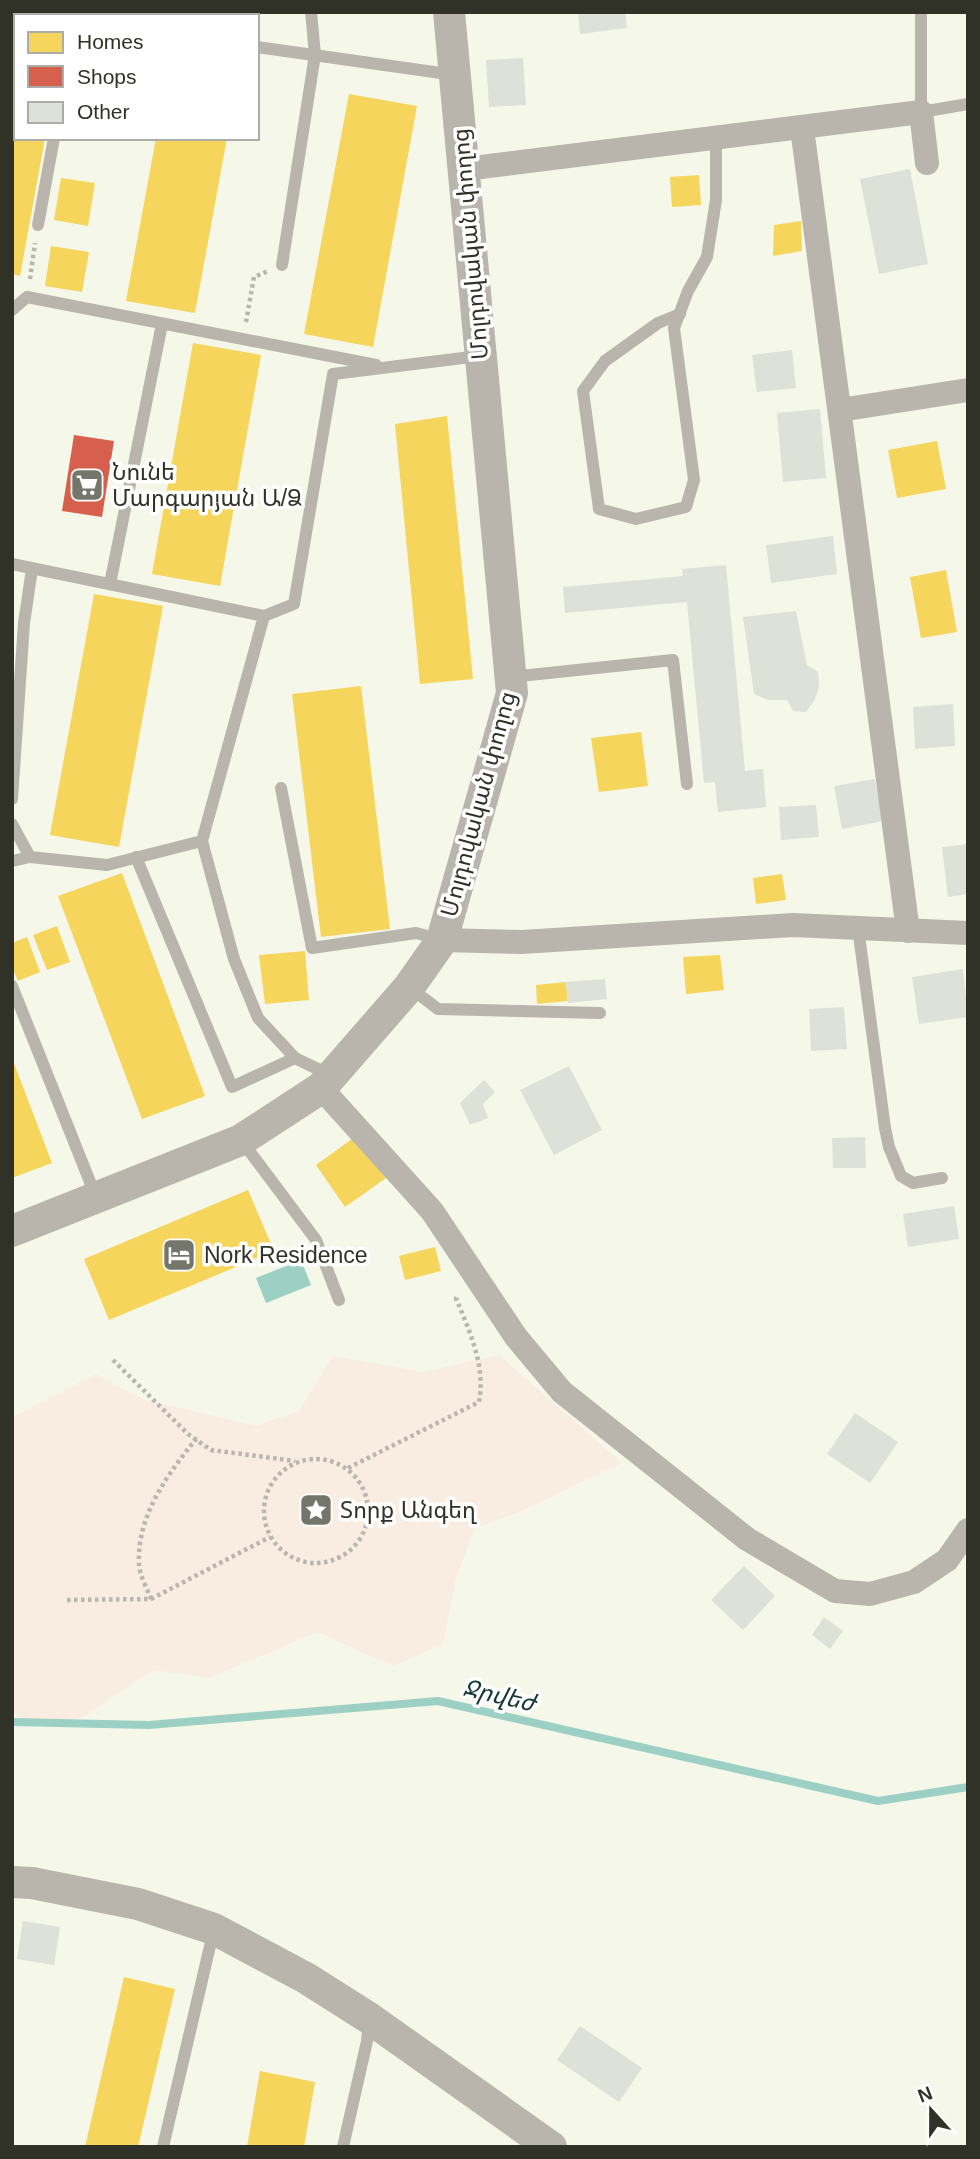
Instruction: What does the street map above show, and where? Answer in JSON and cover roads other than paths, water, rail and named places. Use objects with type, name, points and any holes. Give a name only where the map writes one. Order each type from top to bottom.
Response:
[{"type":"street","name":"Մոլդովական փողոց","points":[[12,1231],[241,1140],[327,1082],[409,987],[442,940],[512,693],[449,12]]},
{"type":"street","points":[[465,169],[920,112],[927,163]]},
{"type":"street","points":[[802,128],[908,931]]},
{"type":"street","points":[[840,410],[968,390]]},
{"type":"street","points":[[442,940],[522,942],[793,925],[968,933]]},
{"type":"street","points":[[327,1082],[432,1211],[516,1337],[562,1392],[747,1539],[835,1591],[870,1594],[914,1582],[947,1559],[968,1530]]},
{"type":"street","points":[[12,1882],[32,1883],[138,1904],[214,1929],[306,1978],[369,2018],[546,2146]]},
{"type":"lane","points":[[282,265],[315,55],[311,12]]},
{"type":"lane","points":[[921,12],[920,112],[968,104]]},
{"type":"lane","points":[[259,47],[455,75]]},
{"type":"lane","points":[[680,314],[658,323],[605,361],[583,391],[599,509],[636,520],[686,507],[694,480],[674,328],[680,314],[688,291],[707,257],[716,201],[716,139]]},
{"type":"lane","points":[[38,225],[54,140]]},
{"type":"lane","points":[[12,310],[27,297],[244,341],[390,367]]},
{"type":"lane","points":[[110,584],[162,324]]},
{"type":"lane","points":[[12,564],[264,616],[293,604],[333,374],[479,356]]},
{"type":"lane","points":[[12,799],[24,623],[32,569]]},
{"type":"lane","points":[[264,616],[202,841],[234,958],[258,1018],[295,1058],[327,1082]]},
{"type":"lane","points":[[510,677],[673,660],[687,784]]},
{"type":"lane","points":[[281,788],[312,948],[416,933],[442,940]]},
{"type":"lane","points":[[12,824],[30,858]]},
{"type":"lane","points":[[12,861],[30,858],[107,865],[202,841]]},
{"type":"lane","points":[[136,857],[232,1087],[295,1058]]},
{"type":"lane","points":[[858,928],[878,1087],[889,1147],[901,1177],[913,1183],[942,1178]]},
{"type":"lane","points":[[12,986],[96,1198]]},
{"type":"lane","points":[[409,987],[438,1009],[600,1013]]},
{"type":"lane","points":[[241,1140],[316,1240],[339,1300]]},
{"type":"lane","points":[[163,2147],[214,1929]]},
{"type":"lane","points":[[343,2147],[367,2041],[369,2018]]},
{"type":"water","points":[[301,1260],[311,1285],[266,1303],[256,1278]]},
{"type":"waterway","name":"Ջրվեժ","points":[[12,1722],[149,1725],[438,1701],[878,1801],[968,1787]]},
{"type":"place","name":"Նունե Մարգարյան Ա/Ձ","points":[[87,485]]},
{"type":"place","name":"Nork Residence","points":[[179,1255]]},
{"type":"place","name":"Տորք Անգեղ","points":[[316,1510]]}]
